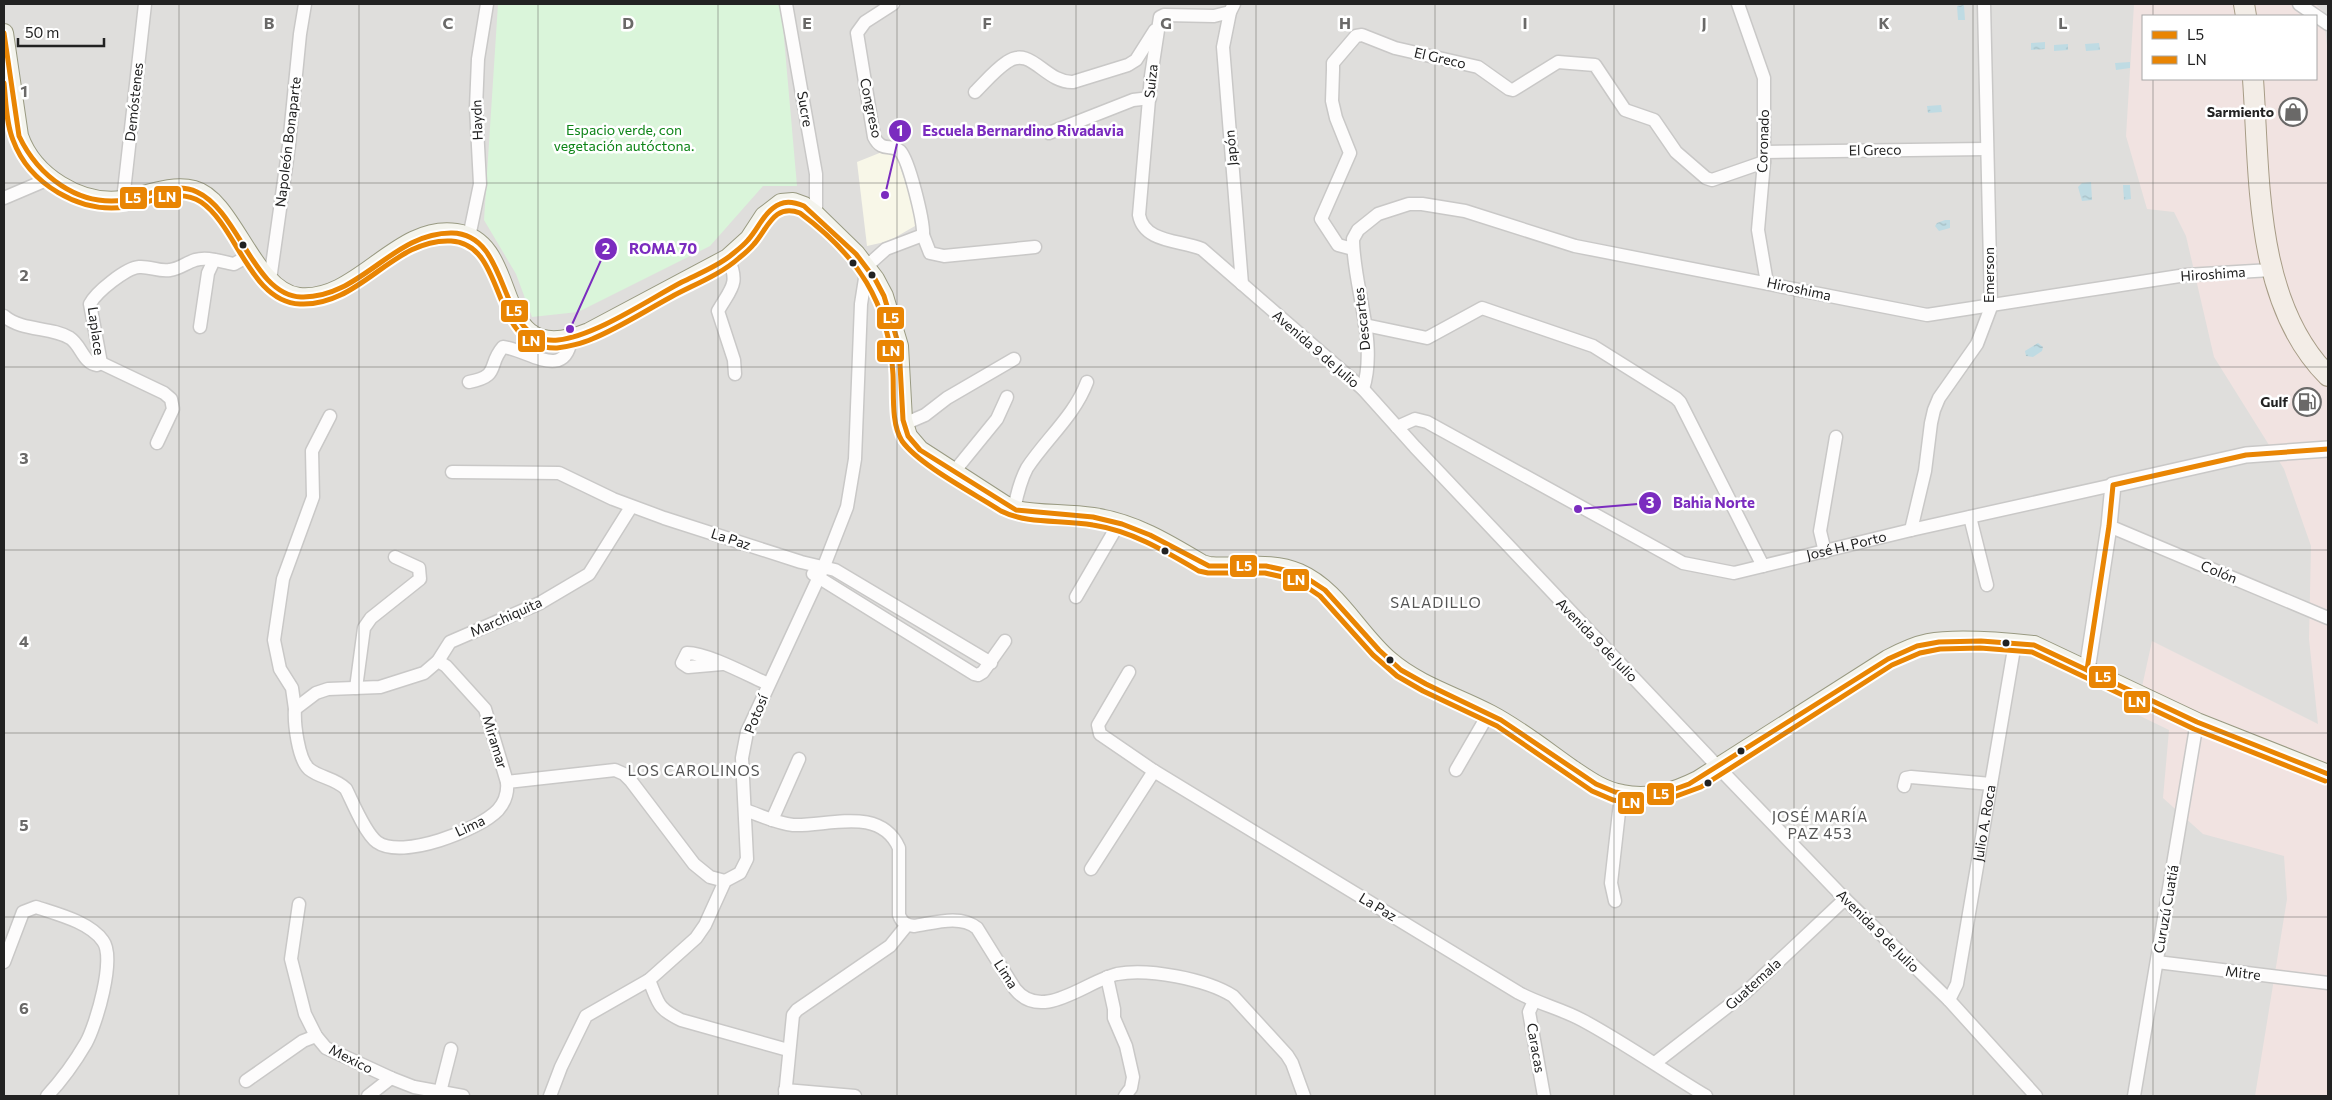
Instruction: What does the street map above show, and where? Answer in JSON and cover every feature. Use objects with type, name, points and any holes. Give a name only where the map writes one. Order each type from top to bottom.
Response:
[{"type":"main road","points":[[4,33],[19,136],[23,148],[32,162],[51,178],[76,193],[93,200],[123,200],[170,190],[195,190],[211,198],[250,255],[270,280],[283,291],[299,297],[313,296],[338,289],[414,240],[429,234],[443,232],[458,233],[479,243],[490,256],[517,316],[529,334],[545,340],[571,339],[607,323],[728,258],[749,239],[764,216],[781,203],[793,202],[816,215],[867,266],[884,296],[899,346],[904,424],[908,436],[920,450],[953,473],[1014,509],[1030,513],[1094,517],[1118,523],[1156,536],[1202,564],[1209,566],[1268,566],[1287,568],[1299,573],[1312,580],[1332,598],[1371,643],[1392,663],[1418,680],[1489,713],[1593,783],[1621,794],[1641,797],[1661,795],[1682,788],[1888,659],[1909,648],[1944,642],[2015,643],[2034,646],[2087,670],[2191,724],[2216,730],[2328,774]]},
{"type":"main road","points":[[2253,80],[2264,218],[2271,270],[2294,332],[2307,352],[2328,376]]},
{"type":"street","name":"Demóstenes","points":[[123,200],[145,4]]},
{"type":"street","name":"Napoleón Bonaparte","points":[[270,280],[289,145],[300,34],[305,4]]},
{"type":"street","name":"Haydn","points":[[469,237],[480,184],[476,108],[478,59],[487,4]]},
{"type":"street","name":"Sucre","points":[[786,4],[816,174],[816,215]]},
{"type":"street","name":"Congreso","points":[[893,4],[865,22],[857,33],[874,137],[882,147],[894,148],[902,154],[920,210],[922,235]]},
{"type":"street","name":"Coronado","points":[[1738,4],[1763,73],[1764,157],[1758,230],[1767,282]]},
{"type":"street","name":"Emerson","points":[[1911,530],[1925,472],[1934,410],[1939,398],[1976,344],[1991,306],[1985,148],[1984,4]]},
{"type":"street","points":[[2298,4],[2314,15]]},
{"type":"street","points":[[975,92],[1008,61],[1016,58],[1031,60],[1056,80],[1064,82],[1073,82],[1128,65],[1136,60],[1164,15],[1214,16],[1232,8]]},
{"type":"street","name":"Japón","points":[[1232,8],[1223,47],[1242,284]]},
{"type":"street","points":[[2317,17],[2328,24]]},
{"type":"street","name":"Suiza","points":[[1139,215],[1158,24]]},
{"type":"street","name":"El Greco","points":[[1353,249],[1338,245],[1321,219],[1350,153],[1336,118],[1332,101],[1334,63],[1356,36],[1362,35],[1395,48],[1478,67],[1514,90],[1558,62],[1595,65],[1625,110],[1654,120],[1676,152],[1706,178],[1712,180],[1764,157],[1985,148]]},
{"type":"street","points":[[1049,133],[1133,100],[1150,98]]},
{"type":"street","points":[[4,198],[51,178]]},
{"type":"street","name":"Hiroshima","points":[[1353,249],[1353,239],[1358,230],[1378,214],[1409,204],[1422,204],[1479,215],[1575,246],[1767,282],[1912,314],[1927,315],[2186,275],[2271,270]]},
{"type":"street","name":"Avenida 9 de Julio","points":[[1139,215],[1144,227],[1152,234],[1160,238],[1202,249],[1363,389],[1718,767],[1845,899],[1949,1000],[2036,1096]]},
{"type":"street","points":[[867,266],[886,249],[922,235],[930,253],[944,256],[1035,247]]},
{"type":"street","name":"Descartes","points":[[1353,249],[1366,324],[1366,378],[1363,389]]},
{"type":"street","name":"Laplace","points":[[4,316],[14,323],[72,339],[91,364],[101,363],[90,304],[96,294],[132,269],[139,267],[164,271],[172,270],[197,260],[214,260],[234,264],[250,255]]},
{"type":"street","points":[[728,258],[735,275],[735,281],[718,311],[734,360],[735,374]]},
{"type":"street","points":[[200,328],[208,273],[214,260]]},
{"type":"street","name":"Potosí","points":[[550,1096],[561,1067],[586,1016],[649,980],[696,938],[705,925],[725,881],[740,873],[747,858],[744,748],[750,724],[844,520],[853,480],[857,436],[861,304],[867,266]]},
{"type":"street","points":[[1366,324],[1427,338],[1482,308],[1593,346],[1680,402],[1763,566]]},
{"type":"street","points":[[469,382],[481,380],[492,370],[503,347],[546,361],[555,361],[563,358],[570,351],[571,339]]},
{"type":"street","points":[[904,424],[925,415],[947,398],[1014,359]]},
{"type":"street","points":[[101,363],[164,393],[171,399],[173,409],[158,444]]},
{"type":"street","points":[[1014,509],[1019,486],[1027,469],[1082,397],[1087,382]]},
{"type":"street","points":[[953,473],[997,419],[1007,396]]},
{"type":"street","name":"Lima","points":[[330,416],[312,451],[313,498],[283,579],[274,640],[280,669],[292,688],[297,734],[304,761],[309,769],[339,782],[346,789],[371,835],[377,841],[386,846],[402,848],[427,845],[482,821],[504,802],[508,789],[507,782]]},
{"type":"street","name":"José H. Porto","points":[[1397,427],[1415,419],[1427,422],[1682,563],[1734,573],[1911,530],[2246,454],[2328,449]]},
{"type":"street","points":[[1824,552],[1820,531],[1836,437]]},
{"type":"street","name":"La Paz","points":[[452,472],[559,473],[631,507],[801,562],[824,566],[835,570],[991,663]]},
{"type":"street","points":[[2087,670],[2109,526],[2113,485]]},
{"type":"street","name":"Marchiquita","points":[[356,688],[387,685],[424,673],[438,662],[450,642],[540,603],[589,574],[631,507]]},
{"type":"street","points":[[1970,517],[1987,585]]},
{"type":"street","points":[[1076,597],[1118,523]]},
{"type":"street","name":"Colón","points":[[2109,526],[2328,618]]},
{"type":"street","points":[[295,709],[305,700],[322,690],[356,688],[364,628],[371,618],[420,579],[419,568],[395,557]]},
{"type":"street","points":[[801,562],[818,578],[974,674],[978,675],[983,672],[1006,642]]},
{"type":"street","name":"Julio A. Roca","points":[[1949,1000],[1957,984],[2015,643]]},
{"type":"street","name":"Miramar","points":[[438,662],[446,666],[485,709],[507,782]]},
{"type":"street","points":[[722,664],[768,684]]},
{"type":"street","name":"La Paz","points":[[1129,672],[1098,725],[1100,734],[1154,771],[1534,1001],[1582,1019],[1706,1096]]},
{"type":"street","points":[[1456,770],[1489,713]]},
{"type":"street","name":"Curuzú Cuatiá","points":[[2134,1096],[2157,962],[2191,724]]},
{"type":"street","points":[[772,820],[799,759]]},
{"type":"street","points":[[507,782],[607,770],[624,774],[694,864],[710,877],[725,881]]},
{"type":"street","points":[[1091,869],[1154,771]]},
{"type":"street","points":[[1904,786],[1906,778],[1911,776],[1991,784]]},
{"type":"street","points":[[1615,901],[1611,883],[1621,794]]},
{"type":"street","points":[[745,810],[772,820],[794,825],[840,820],[854,820],[872,824],[889,834],[899,848],[899,915],[901,921],[907,925],[890,946],[797,1010],[791,1022],[785,1093],[855,1096]]},
{"type":"street","name":"Guatemala","points":[[1655,1063],[1745,993],[1845,899]]},
{"type":"street","name":"Mexico","points":[[299,904],[291,959],[306,1014],[316,1036],[326,1048],[414,1087],[463,1096]]},
{"type":"street","points":[[4,962],[23,912],[36,907],[78,922],[102,938],[106,945],[108,964],[93,1028],[85,1044],[47,1096]]},
{"type":"street","name":"Lima","points":[[907,925],[957,920],[970,922],[977,928],[1020,995],[1036,1002],[1050,1002],[1065,997],[1106,977],[1128,974],[1171,975],[1225,991],[1239,1003],[1287,1055],[1304,1096]]},
{"type":"street","name":"Mitre","points":[[2157,962],[2328,983]]},
{"type":"street","points":[[1106,977],[1114,1009],[1114,1018],[1126,1046],[1133,1077],[1131,1088],[1125,1096]]},
{"type":"street","points":[[649,980],[659,1005],[667,1013],[681,1020],[788,1050]]},
{"type":"street","name":"Caracas","points":[[1534,1001],[1529,1012],[1544,1096]]},
{"type":"street","points":[[246,1081],[303,1041],[316,1036]]},
{"type":"street","points":[[440,1092],[451,1049]]},
{"type":"street","points":[[368,1096],[392,1078]]},
{"type":"shaded area","points":[[4,4],[2328,4],[2328,1096],[4,1096]]},
{"type":"shaded area","points":[[2134,4],[2315,4],[2323,11],[2328,54],[2328,1096],[2255,1096],[2287,899],[2284,856],[2203,834],[2163,798],[2169,730],[2136,714],[2152,641],[2318,724],[2309,639],[2311,546],[2284,469],[2214,357],[2186,236],[2174,212],[2147,209],[2126,136]]},
{"type":"shaded area","points":[[882,152],[895,152],[914,209],[915,226],[889,241],[867,246],[857,162]]},
{"type":"green space","name":"Espacio verde, con vegetación autóctona.","points":[[498,4],[781,4],[797,186],[763,186],[710,246],[578,312],[532,317],[516,274],[484,220]]},
{"type":"water","points":[[1964,5],[1965,20],[1958,20],[1957,6]]},
{"type":"water","points":[[2045,42],[2045,49],[2031,50],[2031,43]]},
{"type":"water","points":[[2099,43],[2100,50],[2086,51],[2085,44]]},
{"type":"water","points":[[2068,44],[2068,50],[2054,51],[2054,45]]},
{"type":"water","points":[[2130,62],[2130,68],[2116,70],[2115,63]]},
{"type":"water","points":[[1941,105],[1942,112],[1928,113],[1927,106]]},
{"type":"water","points":[[2091,182],[2092,200],[2082,201],[2078,187],[2082,183]]},
{"type":"water","points":[[2123,185],[2130,185],[2131,199],[2124,200]]},
{"type":"water","points":[[1950,220],[1950,228],[1939,231],[1935,226],[1937,223]]},
{"type":"water","points":[[2038,343],[2043,347],[2042,351],[2033,357],[2026,356],[2025,351]]},
{"type":"transit line","name":"L5","points":[[4,33],[19,136],[27,151],[48,176],[61,186],[76,193],[91,199],[108,201],[125,200],[161,190],[179,188],[197,192],[212,202],[224,216],[258,268],[270,282],[284,293],[301,297],[322,295],[341,288],[412,243],[431,236],[452,233],[472,238],[486,251],[513,309],[524,326],[538,337],[558,340],[573,337],[605,325],[682,282],[719,264],[744,244],[774,207],[789,202],[804,206],[856,254],[875,279],[884,296],[899,346],[903,420],[908,436],[920,450],[1016,510],[1093,517],[1122,524],[1150,535],[1209,566],[1266,566],[1299,573],[1325,590],[1379,650],[1401,670],[1501,720],[1596,784],[1615,792],[1642,796],[1661,794],[1689,784],[1888,659],[1917,646],[1939,642],[1981,641],[2034,645],[2197,722],[2328,774]]},
{"type":"transit line","name":"LN","points":[[4,83],[9,126],[13,140],[31,170],[58,193],[91,206],[109,208],[126,207],[173,196],[183,196],[201,202],[214,213],[256,277],[268,291],[283,300],[300,304],[321,302],[341,295],[411,250],[430,243],[451,241],[469,247],[482,259],[492,277],[508,316],[519,333],[535,344],[557,348],[580,343],[602,335],[715,275],[749,250],[772,219],[778,214],[784,211],[800,213],[820,229],[853,263],[877,302],[885,324],[890,348],[893,400],[898,434],[902,441],[921,460],[948,479],[1001,511],[1012,515],[1034,520],[1081,523],[1121,532],[1161,549],[1199,571],[1208,573],[1265,573],[1296,580],[1320,596],[1373,655],[1397,676],[1423,691],[1497,726],[1592,791],[1613,800],[1631,803],[1663,801],[1701,787],[1892,665],[1920,653],[1940,649],[1980,648],[2032,652],[2194,729],[2325,781]]},
{"type":"transit line","name":"L5","points":[[2087,670],[2109,526],[2113,485],[2246,455],[2328,449]]},
{"type":"place","name":"Sarmiento","points":[[2293,112]]},
{"type":"place","name":"Escuela Bernardino Rivadavia","points":[[885,195]]},
{"type":"place","name":"ROMA 70","points":[[570,329]]},
{"type":"place","name":"Gulf","points":[[2307,402]]},
{"type":"place","name":"Bahia Norte","points":[[1578,509]]},
{"type":"district","name":"SALADILLO","points":[[1436,603]]},
{"type":"district","name":"LOS CAROLINOS","points":[[694,771]]},
{"type":"district","name":"JOSÉ MARÍA PAZ 453","points":[[1820,826]]}]
